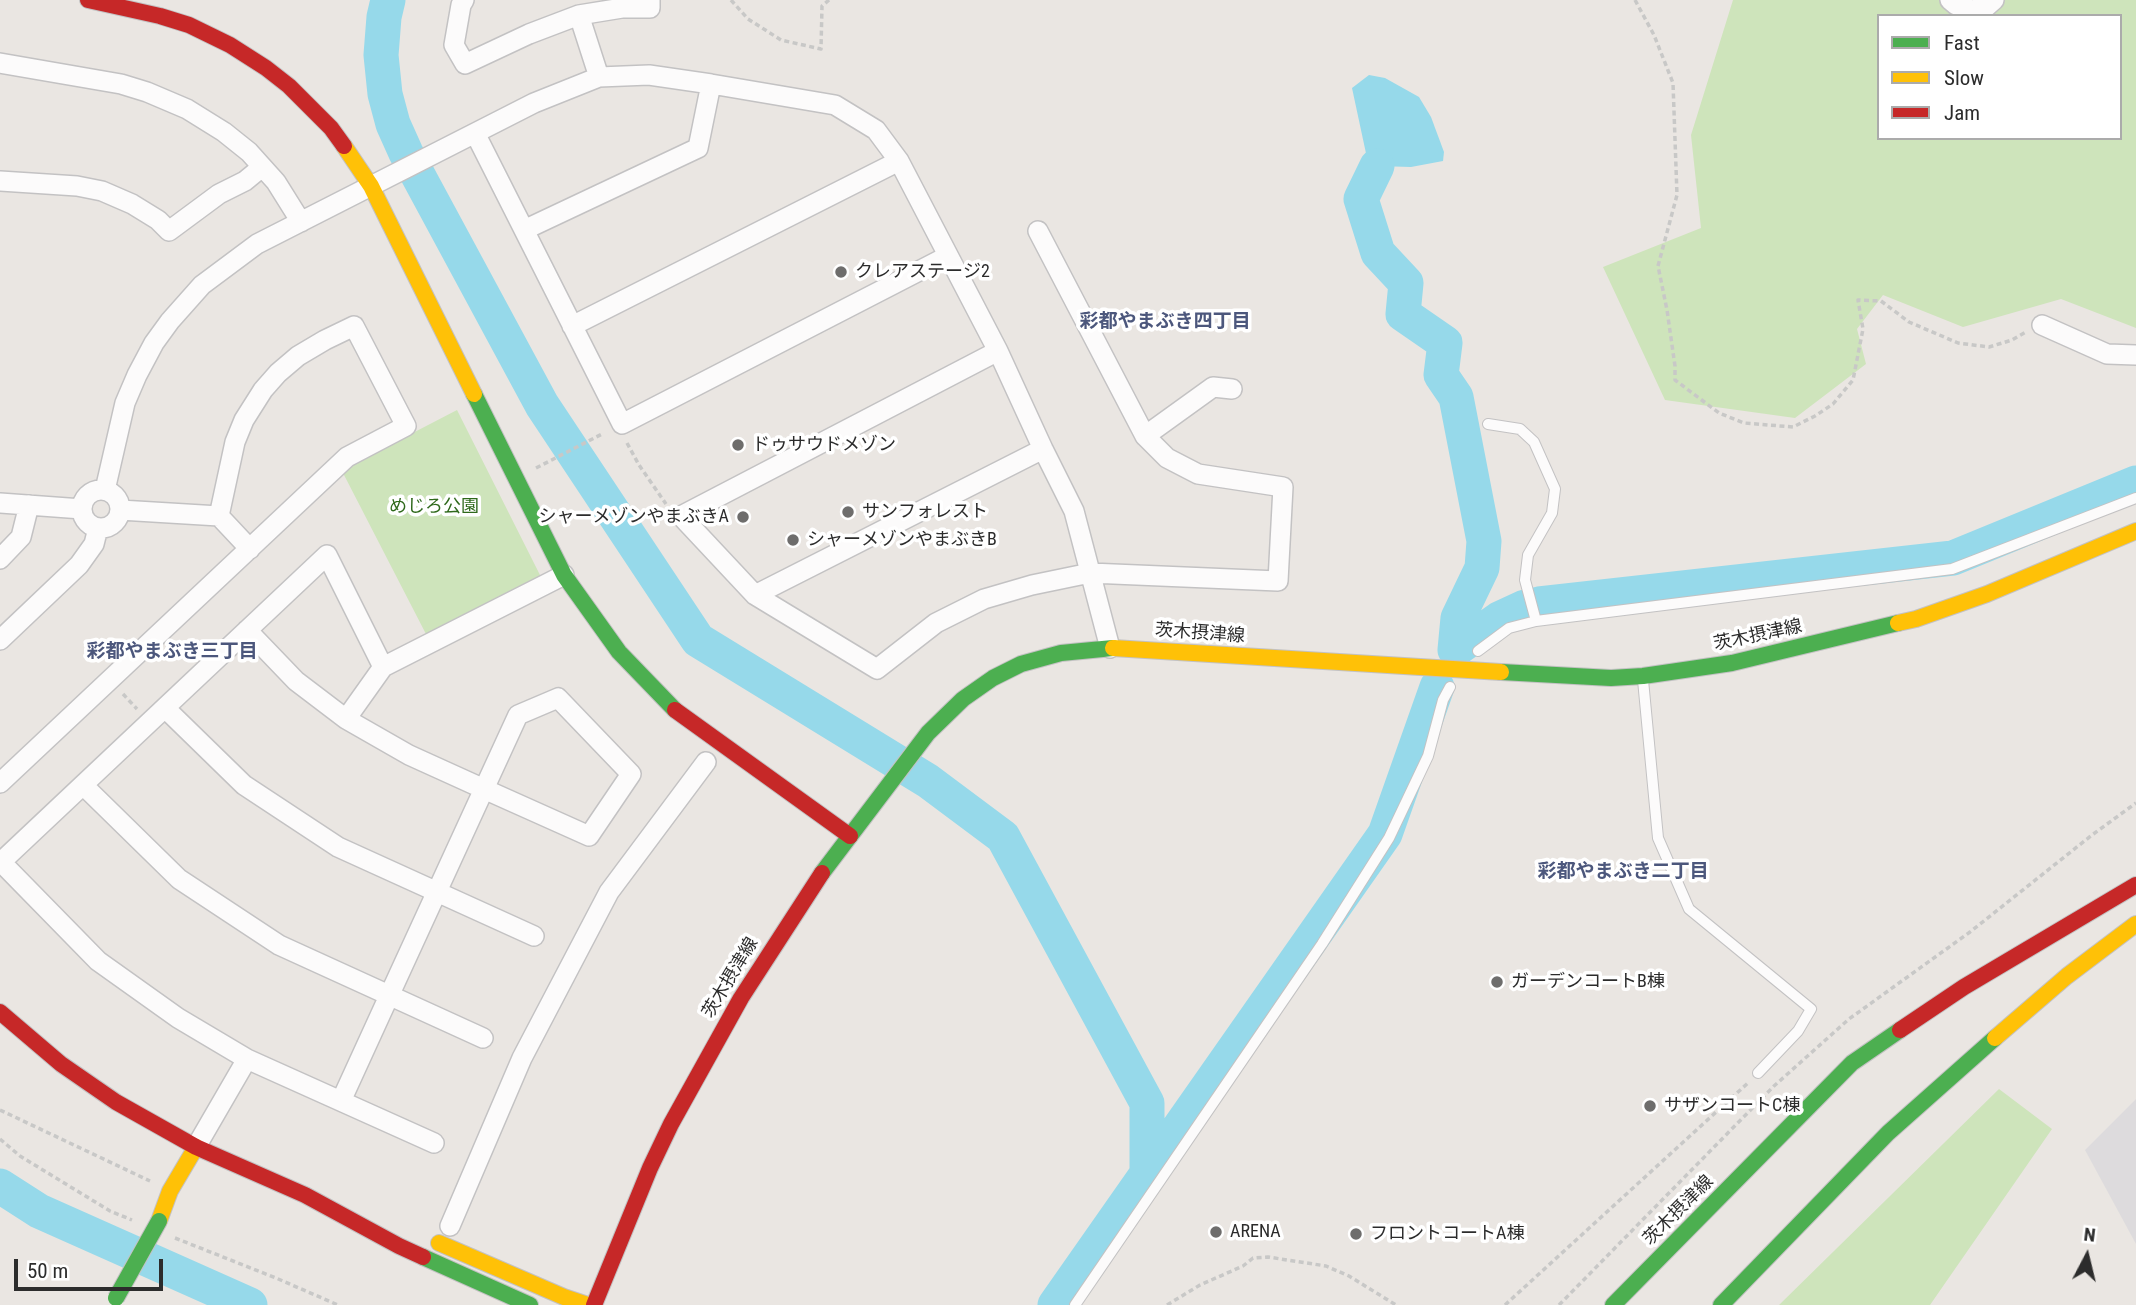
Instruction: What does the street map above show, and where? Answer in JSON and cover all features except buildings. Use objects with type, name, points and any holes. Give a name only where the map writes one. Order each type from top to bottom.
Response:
[{"type":"main road","points":[[88,0],[175,20],[215,37],[248,55],[311,106],[341,140],[371,186],[564,575],[619,652],[677,712],[850,836]]},
{"type":"main road","name":"茨木摂津線","points":[[594,1305],[671,1124],[770,950],[875,800],[928,733],[963,699],[993,678],[1021,664],[1061,653],[1110,648],[1611,678],[1643,676],[1732,663],[1916,619],[1987,594],[2136,531]]},
{"type":"main road","name":"茨木摂津線","points":[[1606,1305],[1618,1300],[1852,1063],[1964,987],[2136,886]]},
{"type":"main road","points":[[1721,1305],[1888,1133],[1928,1096],[2067,976],[2136,924]]},
{"type":"main road","points":[[0,1012],[61,1064],[116,1102],[197,1147],[305,1195],[398,1246],[530,1305]]},
{"type":"main road","points":[[1735,1305],[1827,1206],[1888,1133]]},
{"type":"main road","points":[[114,1302],[159,1220],[170,1191],[197,1147]]},
{"type":"main road","points":[[305,1195],[393,1225]]},
{"type":"main road","points":[[430,1240],[588,1305]]},
{"type":"street","points":[[464,0],[454,45],[465,64],[529,34],[579,15],[622,8],[650,8],[650,0]]},
{"type":"street","points":[[1950,0],[1972,10],[1986,7],[1994,0]]},
{"type":"street","points":[[579,15],[599,78]]},
{"type":"street","points":[[0,63],[100,80],[147,92],[187,109],[236,141],[283,192],[301,222]]},
{"type":"street","points":[[105,490],[130,389],[154,344],[191,296],[223,268],[257,244],[534,103],[599,78],[649,75],[711,84],[835,105],[876,130],[899,161],[998,351],[1074,510],[1110,648]]},
{"type":"street","points":[[524,230],[698,148],[711,84]]},
{"type":"street","points":[[475,134],[622,424],[948,256]]},
{"type":"street","points":[[572,326],[899,161]]},
{"type":"street","points":[[0,181],[77,186],[102,191],[132,204],[158,220],[169,231],[219,194],[245,181],[262,167]]},
{"type":"street","points":[[998,351],[681,516],[755,595],[877,669],[936,623],[984,599],[1032,584],[1090,573],[1278,581],[1283,487],[1198,474],[1167,458],[1144,436],[1038,231]]},
{"type":"street","points":[[2042,325],[2107,354],[2136,355]]},
{"type":"street","points":[[0,783],[347,457],[406,426],[354,326],[298,356],[263,390],[244,420],[235,442],[219,516]]},
{"type":"street","points":[[1144,436],[1213,387],[1232,389]]},
{"type":"street","points":[[755,595],[1043,449]]},
{"type":"street","points":[[105,490],[117,497],[120,510],[113,524],[98,528],[87,521],[82,509],[89,494],[105,490]]},
{"type":"street","points":[[0,503],[82,509]]},
{"type":"street","points":[[0,559],[22,537],[29,505]]},
{"type":"street","points":[[120,510],[219,516],[250,549]]},
{"type":"street","points":[[0,640],[79,565],[90,551],[98,528]]},
{"type":"street","points":[[383,667],[327,555],[1,862],[98,961],[178,1018],[247,1059],[434,1143]]},
{"type":"street","points":[[346,719],[383,667],[564,575]]},
{"type":"street","points":[[247,630],[296,681],[346,719],[409,755],[484,789],[589,836],[631,774],[558,698],[518,716],[484,789],[341,1101]]},
{"type":"street","points":[[165,708],[244,785],[338,847],[534,936]]},
{"type":"street","points":[[450,1226],[522,1058],[608,892],[706,762]]},
{"type":"street","points":[[83,785],[179,879],[279,945],[483,1038]]},
{"type":"street","points":[[197,1147],[247,1059]]},
{"type":"lane","points":[[1489,424],[1520,429],[1534,442],[1555,489],[1552,513],[1528,555],[1525,580],[1536,620]]},
{"type":"lane","points":[[1478,651],[1509,628],[1536,620],[1952,569],[2136,498]]},
{"type":"lane","points":[[1643,676],[1658,838],[1689,909],[1811,1009],[1798,1031],[1758,1073]]},
{"type":"lane","points":[[1075,1305],[1322,944],[1389,838],[1428,756],[1443,700],[1450,687]]},
{"type":"path","points":[[731,0],[748,19],[781,40],[821,49],[822,6],[830,0]]},
{"type":"path","points":[[1635,0],[1654,34],[1673,83],[1677,195],[1658,267],[1667,310],[1675,380],[1719,413],[1744,423],[1793,427],[1833,404],[1853,380],[1863,329],[1858,300],[1881,302],[1909,321],[1958,344],[1989,347],[2042,325]]},
{"type":"path","points":[[533,469],[622,424]]},
{"type":"path","points":[[632,452],[668,507]]},
{"type":"path","points":[[110,680],[149,722]]},
{"type":"path","points":[[1505,1305],[1758,1073]]},
{"type":"path","points":[[0,1110],[170,1191]]},
{"type":"path","points":[[0,1139],[20,1156],[110,1210]]},
{"type":"path","points":[[176,1238],[338,1305]]},
{"type":"path","points":[[1167,1305],[1200,1285],[1243,1266],[1253,1258],[1268,1257],[1326,1266],[1349,1276],[1396,1305]]},
{"type":"shaded area","points":[[2136,1099],[2136,1244],[2085,1150]]},
{"type":"green space","points":[[1733,0],[2136,0],[2136,328],[2061,299],[1963,327],[1883,295],[1857,329],[1866,364],[1795,418],[1665,400],[1603,267],[1701,228],[1691,135]]},
{"type":"green space","name":"めじろ公園","points":[[457,410],[541,577],[427,636],[343,473],[353,464]]},
{"type":"green space","points":[[1999,1089],[2052,1129],[1930,1305],[1779,1305]]},
{"type":"water","points":[[1369,75],[1385,78],[1419,97],[1431,117],[1444,152],[1443,161],[1411,167],[1377,166],[1367,158],[1352,88]]},
{"type":"waterway","points":[[388,0],[381,55],[385,94],[393,124],[406,153],[542,405],[698,640],[928,781],[1003,837],[1147,1103],[1147,1172]]},
{"type":"waterway","points":[[1377,166],[1361,199],[1378,253],[1406,283],[1403,314],[1445,343],[1441,375],[1456,397],[1484,541],[1482,568],[1458,618],[1455,650]]},
{"type":"waterway","points":[[1455,650],[1499,619],[1525,607],[1539,604],[1953,558],[2136,483]]},
{"type":"waterway","points":[[1055,1305],[1385,834],[1437,687]]},
{"type":"waterway","points":[[0,1186],[39,1211],[250,1305]]},
{"type":"traffic: fast","points":[[474,394],[564,575],[619,652],[675,710]]},
{"type":"traffic: fast","points":[[1501,672],[1611,678],[1643,676],[1732,663],[1898,623]]},
{"type":"traffic: fast","points":[[822,873],[928,733],[963,699],[993,678],[1021,664],[1061,653],[1113,648]]},
{"type":"traffic: fast","points":[[1613,1305],[1852,1063],[1900,1030]]},
{"type":"traffic: fast","points":[[1721,1305],[1888,1133],[1995,1038]]},
{"type":"traffic: fast","points":[[116,1298],[159,1221]]},
{"type":"traffic: fast","points":[[423,1257],[530,1305]]},
{"type":"traffic: slow","points":[[344,146],[371,186],[474,394]]},
{"type":"traffic: slow","points":[[1898,623],[1987,594],[2136,531]]},
{"type":"traffic: slow","points":[[1113,648],[1501,672]]},
{"type":"traffic: slow","points":[[1995,1038],[2067,976],[2136,924]]},
{"type":"traffic: slow","points":[[159,1221],[170,1191],[196,1147]]},
{"type":"traffic: slow","points":[[439,1243],[588,1305]]},
{"type":"traffic: jam","points":[[88,0],[189,25],[230,45],[289,86],[331,128],[344,146]]},
{"type":"traffic: jam","points":[[675,710],[850,836]]},
{"type":"traffic: jam","points":[[594,1305],[671,1124],[741,998],[822,873]]},
{"type":"traffic: jam","points":[[1900,1030],[1964,987],[2136,885]]},
{"type":"traffic: jam","points":[[0,1012],[61,1064],[116,1102],[196,1147],[305,1195],[423,1257]]},
{"type":"place","name":"クレアステージ2","points":[[841,272]]},
{"type":"place","name":"ドゥサウドメゾン","points":[[738,445]]},
{"type":"place","name":"サンフォレスト","points":[[848,512]]},
{"type":"place","name":"シャーメゾンやまぶきA","points":[[743,517]]},
{"type":"place","name":"シャーメゾンやまぶきB","points":[[793,540]]},
{"type":"place","name":"ガーデンコートB棟","points":[[1497,982]]},
{"type":"place","name":"サザンコートC棟","points":[[1650,1106]]},
{"type":"place","name":"ARENA","points":[[1216,1232]]},
{"type":"place","name":"フロントコートA棟","points":[[1356,1234]]},
{"type":"district","name":"彩都やまぶき四丁目","points":[[1165,322]]},
{"type":"district","name":"彩都やまぶき三丁目","points":[[172,652]]},
{"type":"district","name":"彩都やまぶき二丁目","points":[[1623,872]]}]
